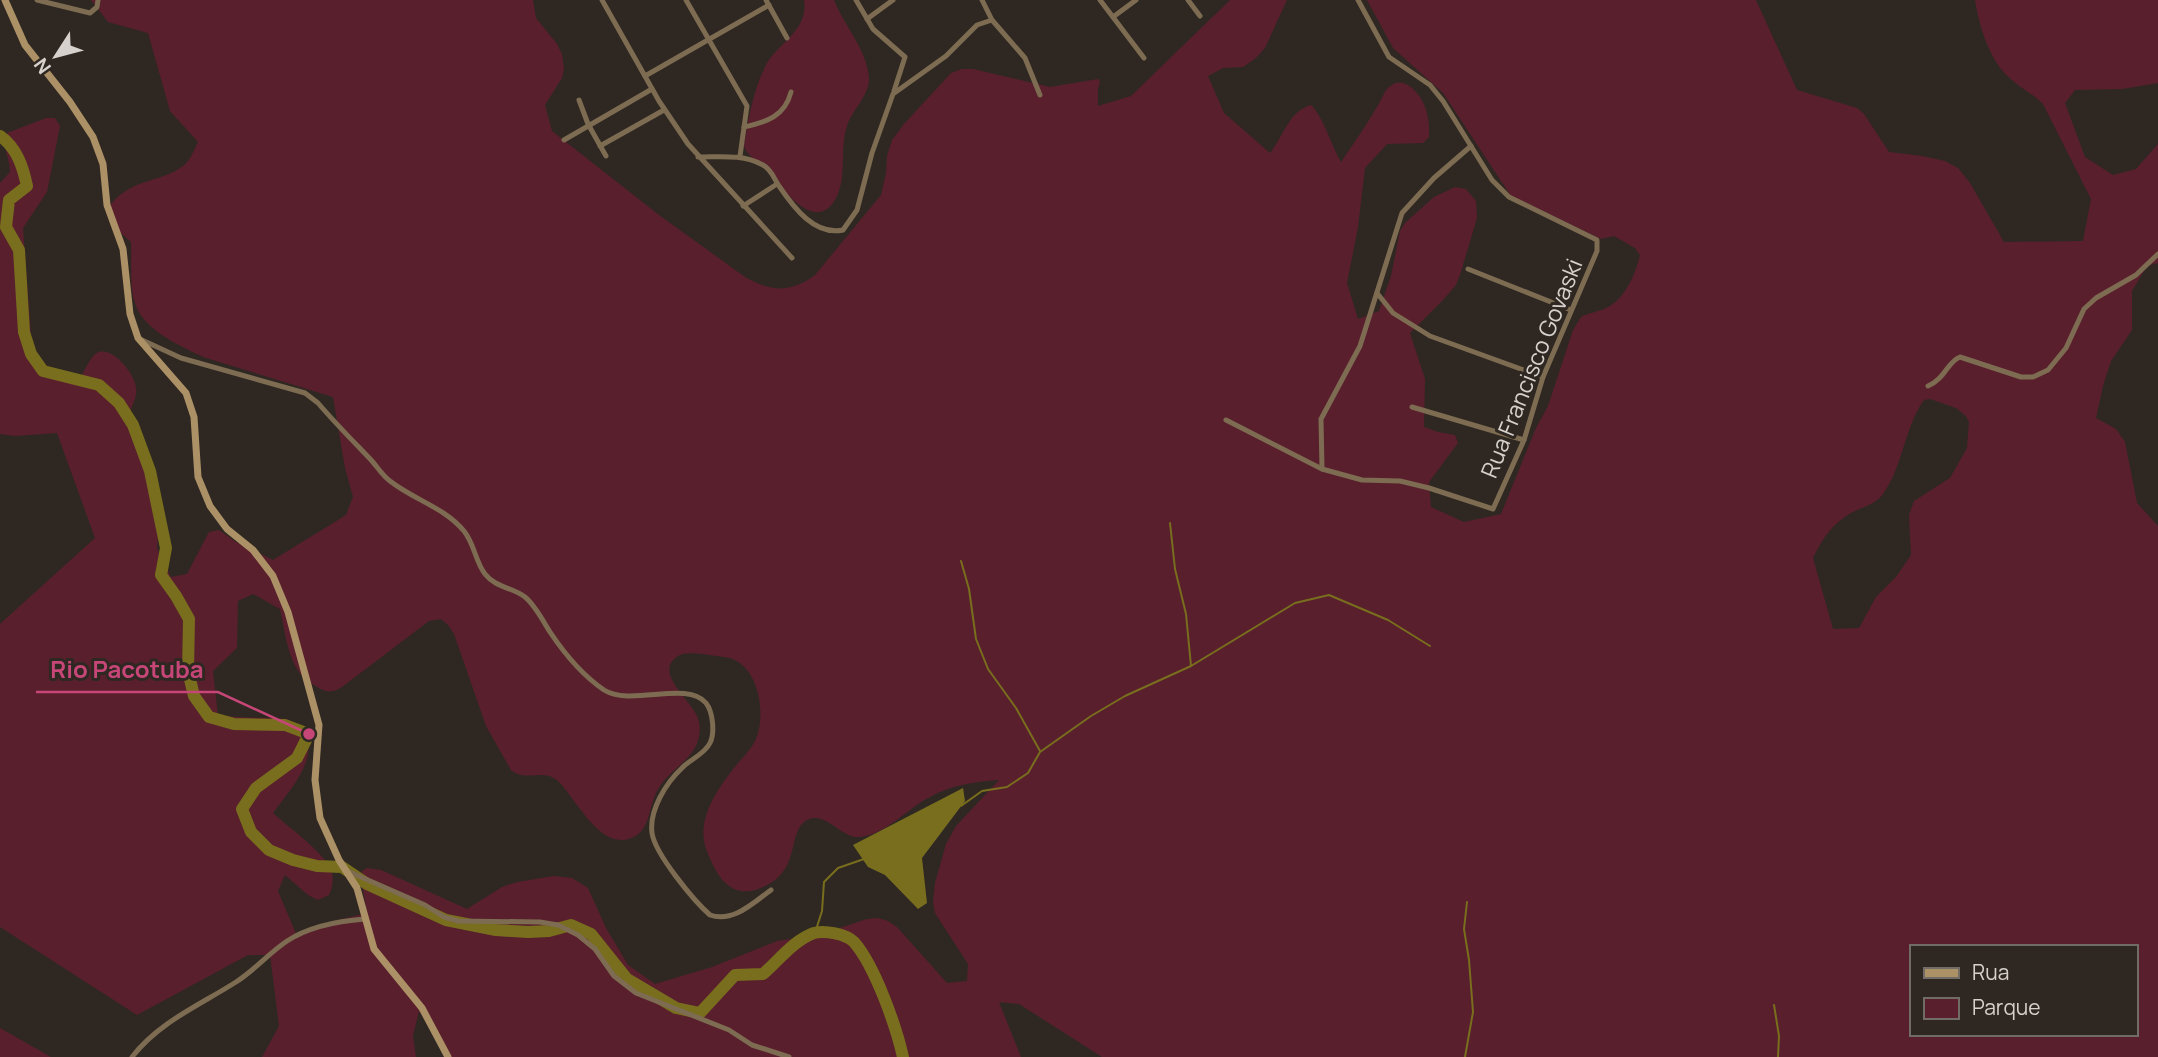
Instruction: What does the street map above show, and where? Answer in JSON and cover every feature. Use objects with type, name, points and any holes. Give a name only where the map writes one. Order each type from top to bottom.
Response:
[{"type":"street","points":[[5,0],[25,45],[70,102],[93,137],[103,164],[107,205],[123,250],[130,314],[138,338],[186,393],[194,417],[198,477],[210,506],[228,528],[253,550],[273,576],[288,612],[319,725],[315,780],[320,818],[345,870],[357,888],[374,949],[422,1009],[448,1057]]},
{"type":"street","points":[[37,0],[90,13],[97,7],[98,0]]},
{"type":"street","points":[[602,0],[664,110],[698,157],[792,258]]},
{"type":"street","points":[[685,0],[747,106],[740,156]]},
{"type":"street","points":[[698,157],[740,156],[769,169],[777,184],[814,226],[831,232],[843,230],[857,209],[872,153],[905,57],[879,35],[856,0]]},
{"type":"street","points":[[867,19],[893,0]]},
{"type":"street","points":[[982,0],[992,20],[1024,58],[1040,95]]},
{"type":"street","points":[[1100,0],[1144,58]]},
{"type":"street","points":[[1113,17],[1136,0]]},
{"type":"street","points":[[1188,0],[1200,16]]},
{"type":"street","points":[[1226,420],[1322,469],[1321,419],[1360,346],[1402,213],[1434,178],[1471,146],[1430,85],[1389,57],[1358,0]]},
{"type":"street","points":[[645,76],[767,3],[787,38]]},
{"type":"street","points":[[893,94],[946,56],[977,25],[992,20]]},
{"type":"street","points":[[564,140],[652,89]]},
{"type":"street","points":[[744,127],[774,118],[788,103],[791,92]]},
{"type":"street","points":[[579,100],[588,124],[606,156]]},
{"type":"street","points":[[600,146],[664,110]]},
{"type":"street","name":"Rua Francisco Govaski","points":[[1322,469],[1362,480],[1400,481],[1493,509],[1524,440],[1543,377],[1597,251],[1597,240],[1509,197],[1492,180],[1471,146]]},
{"type":"street","points":[[743,206],[777,184]]},
{"type":"street","points":[[1928,386],[1944,376],[1954,359],[1961,357],[2021,377],[2032,377],[2048,370],[2066,348],[2084,309],[2096,298],[2136,275],[2158,254]]},
{"type":"street","points":[[1468,269],[1571,310]]},
{"type":"street","points":[[1377,293],[1393,313],[1430,336],[1543,377]]},
{"type":"street","points":[[138,338],[181,358],[305,393],[318,403],[389,481],[444,513],[464,531],[475,548],[477,561],[485,574],[495,584],[528,599],[556,641],[585,675],[606,691],[625,696],[681,693],[701,697],[709,706],[712,721],[710,743],[682,767],[663,792],[653,814],[652,834],[669,866],[710,915],[717,918],[727,917],[742,911],[771,890]]},
{"type":"street","points":[[1412,407],[1524,440]]},
{"type":"street","points":[[345,870],[425,905],[444,917],[458,921],[540,922],[558,925],[578,935],[595,949],[614,976],[636,993],[729,1030],[752,1045],[789,1057]]},
{"type":"street","points":[[132,1057],[162,1027],[238,981],[288,941],[326,924],[365,919]]},
{"type":"green space","points":[[91,0],[533,0],[536,18],[562,54],[562,78],[545,105],[552,131],[659,215],[745,277],[764,286],[781,288],[798,285],[815,275],[881,195],[892,140],[951,73],[973,69],[1050,87],[1098,79],[1098,106],[1131,96],[1230,0],[1287,0],[1265,48],[1256,58],[1243,67],[1223,68],[1208,76],[1224,113],[1270,153],[1297,113],[1311,105],[1320,117],[1341,162],[1385,92],[1395,83],[1414,89],[1427,113],[1429,137],[1423,143],[1387,144],[1365,168],[1358,227],[1347,283],[1358,319],[1379,311],[1391,276],[1400,231],[1405,223],[1434,197],[1455,187],[1466,189],[1476,201],[1477,218],[1456,285],[1410,333],[1425,379],[1424,427],[1455,435],[1458,443],[1429,482],[1431,507],[1464,522],[1501,514],[1536,428],[1548,406],[1573,330],[1581,317],[1605,309],[1620,298],[1633,277],[1640,255],[1635,248],[1614,236],[1601,239],[1511,196],[1443,93],[1393,48],[1367,0],[1756,0],[1797,90],[1857,108],[1864,114],[1889,152],[1945,161],[1958,168],[1970,183],[2004,242],[2083,241],[2091,199],[2043,104],[2004,73],[1992,54],[1979,21],[1975,0],[2158,0],[2158,83],[2122,89],[2075,90],[2065,103],[2085,157],[2113,175],[2136,169],[2158,144],[2158,263],[2147,266],[2132,291],[2132,330],[2111,361],[2096,418],[2116,429],[2125,442],[2137,503],[2158,526],[2158,1057],[1102,1057],[1019,1004],[999,1002],[1021,1057],[449,1057],[419,1011],[413,1036],[416,1057],[262,1057],[279,1026],[270,955],[248,955],[137,1015],[0,927],[0,624],[95,538],[57,433],[15,436],[0,434],[0,183],[10,172],[5,142],[7,133],[46,118],[55,118],[60,126],[47,192],[23,228],[32,348],[57,378],[80,378],[91,359],[99,352],[117,358],[132,376],[136,392],[128,420],[157,493],[160,512],[157,548],[171,577],[187,574],[209,532],[219,530],[236,542],[273,560],[346,515],[353,497],[345,468],[333,397],[203,357],[184,348],[145,321],[135,303],[131,242],[113,226],[110,205],[129,189],[165,176],[183,166],[198,142],[170,111],[148,33],[108,22]],"holes":[[[1930,399],[1956,408],[1969,422],[1967,448],[1950,478],[1914,501],[1909,515],[1911,555],[1896,577],[1876,597],[1859,628],[1833,629],[1813,558],[1824,538],[1838,522],[1883,494],[1895,472],[1912,423],[1924,400]],[[253,594],[280,609],[289,651],[298,670],[312,684],[327,691],[342,687],[429,621],[441,619],[454,634],[486,726],[511,770],[517,774],[553,778],[598,829],[618,840],[629,839],[641,831],[657,791],[697,744],[699,722],[672,679],[669,671],[671,663],[678,656],[687,653],[736,660],[745,667],[757,689],[760,702],[759,728],[751,747],[714,798],[703,831],[704,842],[716,871],[724,882],[738,890],[758,889],[782,873],[788,864],[800,826],[807,820],[820,819],[847,834],[860,837],[878,832],[920,803],[945,790],[999,780],[956,826],[946,844],[935,883],[935,913],[968,964],[967,981],[947,983],[897,927],[878,918],[821,934],[777,941],[712,967],[655,984],[628,965],[606,928],[588,888],[572,878],[554,876],[502,887],[467,909],[381,870],[367,868],[362,871],[361,879],[367,913],[334,921],[297,936],[278,891],[285,875],[318,900],[329,895],[333,876],[315,849],[273,813],[305,765],[307,740],[301,729],[287,719],[218,716],[213,671],[237,648],[238,601]]]},
{"type":"green space","points":[[804,0],[834,0],[860,47],[869,78],[867,90],[847,126],[839,191],[827,209],[817,212],[808,210],[788,195],[744,146],[761,76],[770,58],[797,29],[802,20]]},
{"type":"green space","points":[[0,1028],[51,1057],[0,1057]]},
{"type":"shaded area","points":[[963,788],[965,801],[922,858],[927,903],[918,909],[885,875],[868,867],[853,845]]},
{"type":"waterway","points":[[0,136],[11,146],[18,158],[27,186],[9,200],[6,227],[19,250],[24,332],[31,354],[43,371],[99,385],[119,403],[133,425],[150,471],[166,548],[161,575],[189,619],[188,671],[194,696],[209,717],[234,724],[285,725],[309,734],[297,758],[256,788],[242,809],[251,832],[269,850],[317,866],[342,867],[367,884],[446,920],[496,930],[528,932],[549,931],[571,925],[591,934],[627,979],[676,1008],[700,1013],[735,975],[763,974],[793,946],[814,933],[841,935],[854,942],[870,966],[890,1013],[903,1057]]},
{"type":"waterway","points":[[1170,523],[1175,569],[1186,614],[1191,666]]},
{"type":"waterway","points":[[961,561],[969,589],[976,639],[988,669],[1016,708],[1040,751]]},
{"type":"waterway","points":[[961,806],[982,791],[1007,787],[1028,773],[1040,752],[1091,716],[1125,696],[1191,666],[1295,603],[1329,595],[1388,620],[1430,646]]},
{"type":"waterway","points":[[815,933],[822,911],[824,882],[838,868],[864,859]]},
{"type":"waterway","points":[[1465,1057],[1473,1012],[1464,929],[1467,902]]},
{"type":"waterway","points":[[1774,1005],[1779,1036],[1778,1057]]},
{"type":"place","name":"Rio Pacotuba","points":[[309,734]]}]
